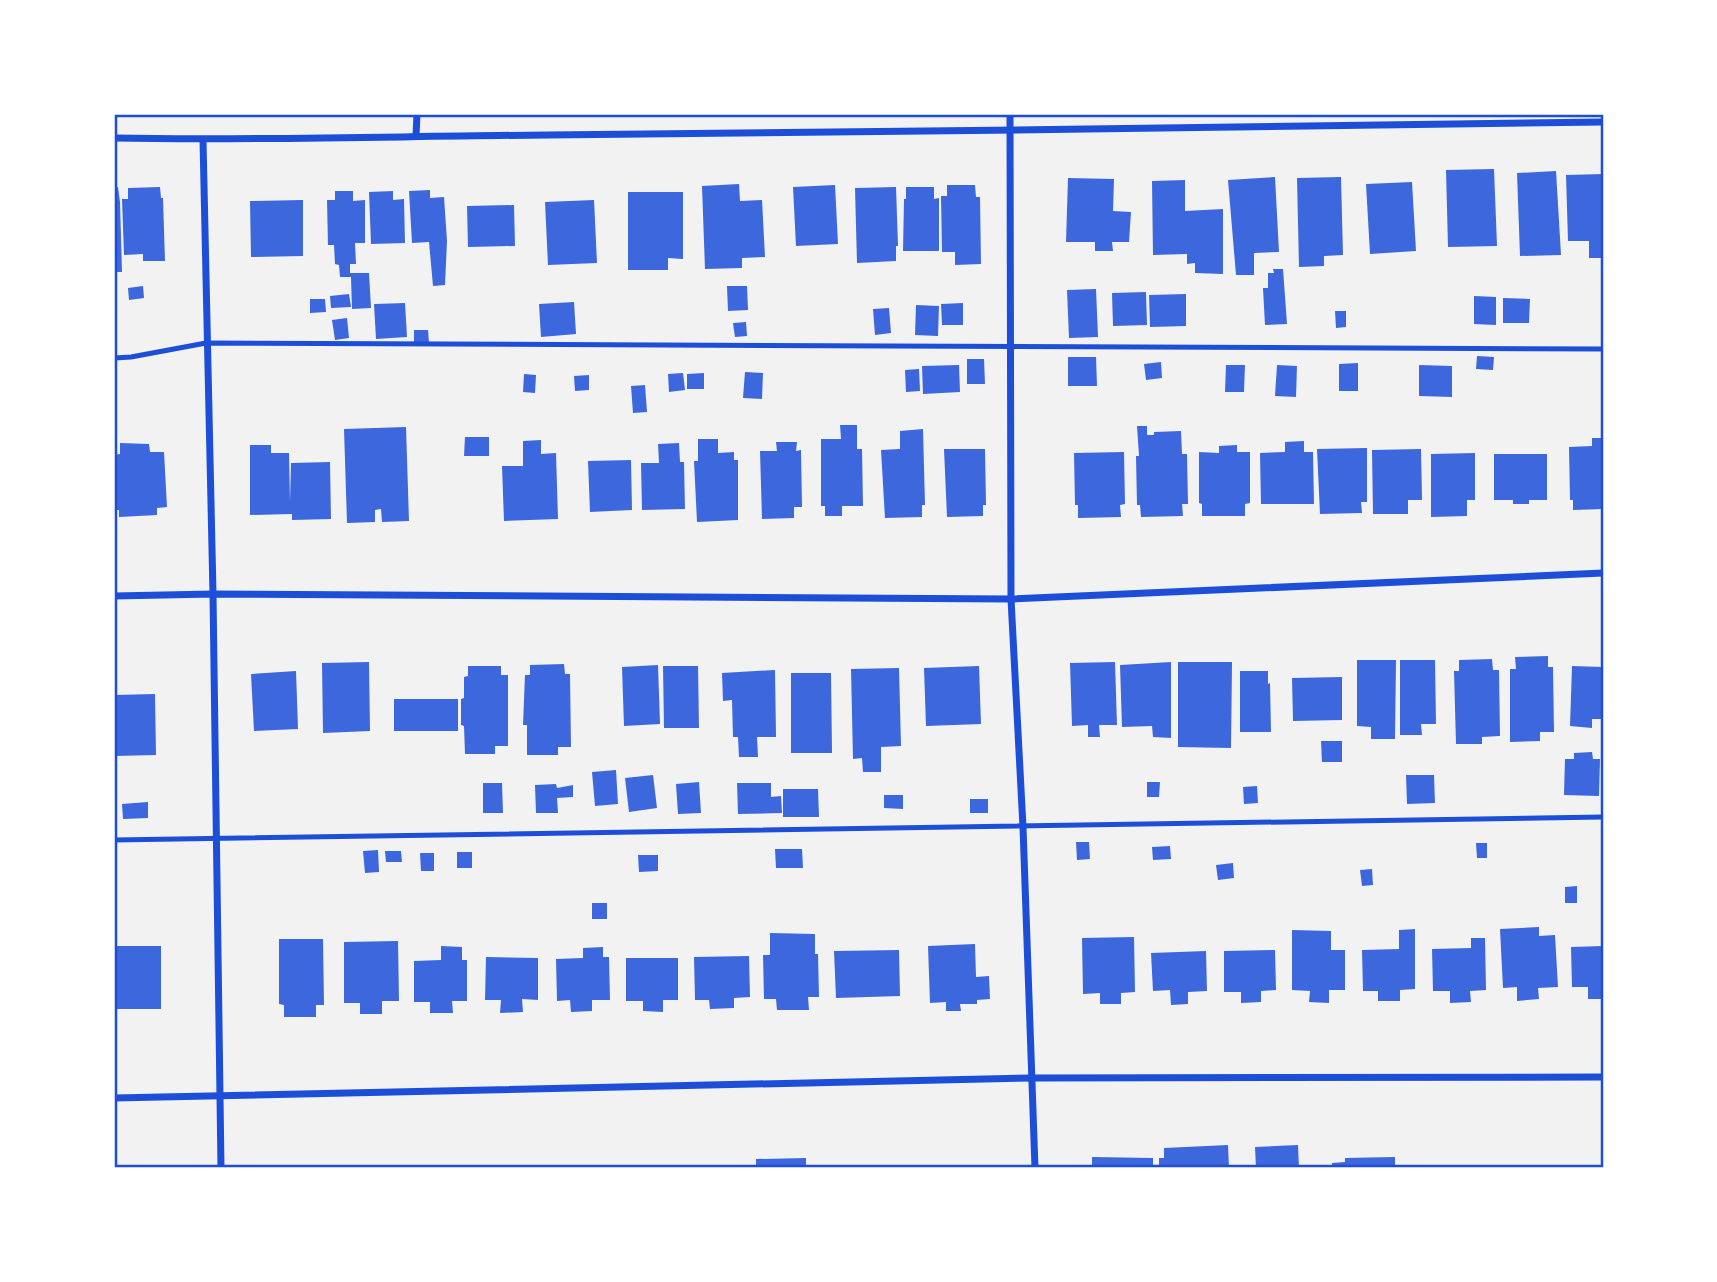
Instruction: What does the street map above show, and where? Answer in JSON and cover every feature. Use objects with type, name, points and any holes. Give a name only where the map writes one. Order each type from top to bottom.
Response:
[{"type":"street","points":[[416,135],[417,114]]},
{"type":"street","points":[[1010,114],[1011,599],[1023,827],[1035,1168]]},
{"type":"street","points":[[114,138],[203,140],[416,135],[1010,131],[1603,122]]},
{"type":"street","points":[[203,140],[221,1168]]},
{"type":"street","points":[[114,596],[213,594],[1011,599],[1603,573]]},
{"type":"street","points":[[114,1098],[1033,1078],[1603,1077]]},
{"type":"lane","points":[[114,358],[206,343],[1603,349]]},
{"type":"lane","points":[[114,840],[1603,817]]},
{"type":"building","points":[[1494,169],[1497,246],[1448,247],[1446,170]]},
{"type":"building","points":[[1556,171],[1561,255],[1520,256],[1517,173]]},
{"type":"building","points":[[1603,174],[1603,258],[1589,258],[1589,241],[1568,241],[1566,175]]},
{"type":"building","points":[[1275,177],[1279,252],[1254,253],[1254,275],[1236,275],[1228,180]]},
{"type":"building","points":[[1341,177],[1343,255],[1324,256],[1324,266],[1299,267],[1297,178]]},
{"type":"building","points":[[1068,178],[1114,179],[1113,211],[1131,212],[1129,242],[1112,242],[1113,251],[1095,251],[1095,242],[1066,242]]},
{"type":"building","points":[[1185,180],[1185,211],[1223,209],[1223,274],[1195,273],[1195,263],[1187,264],[1187,254],[1153,255],[1152,181]]},
{"type":"building","points":[[1412,182],[1416,251],[1370,254],[1366,184]]},
{"type":"building","points":[[739,184],[740,201],[762,200],[765,257],[742,258],[742,268],[705,269],[702,186]]},
{"type":"building","points":[[835,185],[838,244],[796,246],[793,187]]},
{"type":"building","points":[[947,185],[975,185],[976,197],[980,197],[981,264],[955,265],[955,252],[942,252],[941,196],[947,196]]},
{"type":"building","points":[[114,187],[118,187],[120,202],[122,272],[114,272]]},
{"type":"building","points":[[160,187],[163,198],[165,261],[143,261],[143,254],[124,255],[122,199],[128,199],[128,188]]},
{"type":"building","points":[[896,187],[896,261],[857,263],[855,188]]},
{"type":"building","points":[[906,187],[934,187],[934,199],[939,198],[939,251],[903,251]]},
{"type":"building","points":[[430,190],[430,198],[444,197],[447,241],[445,285],[433,286],[429,242],[412,243],[409,191]]},
{"type":"building","points":[[335,191],[353,191],[353,201],[365,200],[365,243],[355,243],[356,264],[350,264],[350,273],[369,273],[371,308],[352,309],[351,277],[340,277],[339,265],[335,264],[334,245],[328,245],[327,200],[335,200]]},
{"type":"building","points":[[393,191],[393,200],[404,199],[405,243],[371,244],[369,192]]},
{"type":"building","points":[[628,192],[683,192],[683,259],[668,258],[668,270],[628,270]]},
{"type":"building","points":[[303,200],[303,256],[251,257],[250,201]]},
{"type":"building","points":[[594,200],[597,263],[548,265],[545,202]]},
{"type":"building","points":[[514,205],[515,246],[468,247],[467,206]]},
{"type":"building","points":[[1273,269],[1283,269],[1287,324],[1265,325],[1263,288],[1268,288],[1268,273],[1274,273]]},
{"type":"building","points":[[143,286],[144,298],[129,300],[128,288]]},
{"type":"building","points":[[727,286],[747,286],[748,310],[728,311]]},
{"type":"building","points":[[1096,289],[1098,337],[1069,338],[1067,290]]},
{"type":"building","points":[[1146,292],[1147,325],[1113,326],[1112,293]]},
{"type":"building","points":[[349,294],[351,307],[331,308],[330,296]]},
{"type":"building","points":[[1186,294],[1186,326],[1150,327],[1149,295]]},
{"type":"building","points":[[1474,296],[1496,297],[1496,325],[1474,324]]},
{"type":"building","points":[[1503,298],[1530,299],[1529,323],[1503,323]]},
{"type":"building","points":[[310,299],[325,299],[326,312],[310,313]]},
{"type":"building","points":[[574,302],[576,334],[541,337],[539,304]]},
{"type":"building","points":[[405,303],[407,337],[376,339],[374,304]]},
{"type":"building","points":[[963,303],[963,325],[942,325],[941,304]]},
{"type":"building","points":[[916,305],[939,306],[938,336],[915,335]]},
{"type":"building","points":[[889,308],[891,333],[875,335],[873,309]]},
{"type":"building","points":[[1335,311],[1346,311],[1346,327],[1336,328]]},
{"type":"building","points":[[347,318],[349,338],[335,340],[332,320]]},
{"type":"building","points":[[746,322],[747,336],[735,337],[733,323]]},
{"type":"building","points":[[414,330],[428,330],[429,343],[414,344]]},
{"type":"building","points":[[1477,356],[1494,357],[1493,370],[1476,369]]},
{"type":"building","points":[[1068,357],[1096,357],[1097,386],[1068,386]]},
{"type":"building","points":[[967,359],[984,359],[985,384],[967,384]]},
{"type":"building","points":[[1161,362],[1162,378],[1146,380],[1144,364]]},
{"type":"building","points":[[1358,363],[1358,391],[1339,391],[1339,364]]},
{"type":"building","points":[[959,365],[960,392],[923,394],[922,366]]},
{"type":"building","points":[[1226,365],[1245,365],[1244,392],[1225,392]]},
{"type":"building","points":[[1277,365],[1297,366],[1296,397],[1275,396]]},
{"type":"building","points":[[1419,365],[1452,366],[1452,397],[1419,396]]},
{"type":"building","points":[[919,369],[920,391],[906,392],[905,370]]},
{"type":"building","points":[[745,372],[763,373],[762,399],[743,398]]},
{"type":"building","points":[[683,373],[685,390],[669,392],[668,374]]},
{"type":"building","points":[[704,373],[704,389],[687,389],[687,374]]},
{"type":"building","points":[[524,374],[536,375],[535,393],[523,392]]},
{"type":"building","points":[[589,375],[589,390],[575,391],[574,376]]},
{"type":"building","points":[[645,385],[647,412],[633,413],[631,386]]},
{"type":"building","points":[[840,425],[857,425],[857,449],[862,449],[863,506],[842,506],[842,516],[825,516],[825,506],[821,506],[821,439],[841,439]]},
{"type":"building","points":[[1137,426],[1147,426],[1147,435],[1154,435],[1154,432],[1181,431],[1182,454],[1187,454],[1188,504],[1182,504],[1183,516],[1141,517],[1140,505],[1137,505]]},
{"type":"building","points":[[406,427],[409,521],[382,522],[381,509],[375,510],[375,522],[347,523],[344,429]]},
{"type":"building","points":[[923,429],[925,505],[922,505],[922,517],[885,518],[881,450],[900,449],[900,431]]},
{"type":"building","points":[[465,437],[489,437],[489,456],[464,456]]},
{"type":"building","points":[[1592,438],[1603,438],[1603,509],[1573,510],[1573,500],[1570,500],[1569,447],[1592,446]]},
{"type":"building","points":[[698,439],[718,439],[718,453],[734,452],[734,460],[738,460],[738,520],[697,522],[694,461],[698,461]]},
{"type":"building","points":[[541,440],[541,454],[556,453],[558,519],[504,521],[502,466],[523,466],[523,441]]},
{"type":"building","points":[[1304,441],[1304,452],[1313,452],[1314,504],[1261,504],[1260,453],[1285,452],[1285,442]]},
{"type":"building","points":[[776,442],[797,442],[796,451],[801,450],[802,507],[794,507],[794,518],[762,519],[760,451],[777,451]]},
{"type":"building","points":[[120,443],[149,444],[150,452],[164,452],[167,507],[157,508],[157,515],[119,517],[114,455],[120,454]]},
{"type":"building","points":[[679,443],[680,462],[684,462],[685,509],[642,510],[641,463],[659,463],[658,444]]},
{"type":"building","points":[[250,445],[271,445],[271,453],[289,453],[290,502],[291,463],[330,462],[331,519],[292,520],[292,514],[250,515]]},
{"type":"building","points":[[1237,445],[1237,452],[1250,452],[1250,503],[1245,504],[1245,516],[1202,516],[1202,504],[1199,503],[1199,452],[1219,453],[1219,446]]},
{"type":"building","points":[[1367,448],[1367,502],[1361,502],[1362,513],[1320,514],[1317,449]]},
{"type":"building","points":[[944,449],[985,449],[986,505],[983,505],[983,516],[947,517]]},
{"type":"building","points":[[1421,449],[1422,500],[1408,500],[1408,514],[1373,514],[1372,450]]},
{"type":"building","points":[[1124,452],[1125,504],[1120,505],[1121,517],[1078,518],[1078,505],[1075,505],[1074,453]]},
{"type":"building","points":[[1475,453],[1475,500],[1467,500],[1467,516],[1431,517],[1431,454]]},
{"type":"building","points":[[1494,454],[1547,454],[1547,500],[1529,500],[1529,504],[1513,504],[1513,500],[1494,500]]},
{"type":"building","points":[[631,460],[632,510],[590,512],[588,461]]},
{"type":"building","points":[[1548,656],[1548,667],[1553,667],[1554,732],[1540,732],[1540,741],[1510,742],[1510,669],[1516,669],[1515,657]]},
{"type":"building","points":[[1492,659],[1493,670],[1499,670],[1500,736],[1482,737],[1482,744],[1456,744],[1454,671],[1459,671],[1459,660]]},
{"type":"building","points":[[1357,660],[1396,660],[1395,739],[1371,739],[1371,727],[1357,726]]},
{"type":"building","points":[[1400,660],[1435,660],[1436,724],[1421,724],[1422,735],[1400,735]]},
{"type":"building","points":[[369,662],[370,731],[323,733],[322,663]]},
{"type":"building","points":[[1115,662],[1117,725],[1099,725],[1100,737],[1088,737],[1088,725],[1072,726],[1070,663]]},
{"type":"building","points":[[1171,662],[1171,738],[1153,737],[1152,726],[1122,727],[1120,665]]},
{"type":"building","points":[[1178,662],[1232,662],[1231,748],[1178,747]]},
{"type":"building","points":[[564,664],[565,674],[570,674],[571,747],[558,747],[558,755],[527,755],[527,725],[523,725],[525,675],[530,675],[530,665]]},
{"type":"building","points":[[658,665],[660,724],[624,726],[622,667]]},
{"type":"building","points":[[468,666],[501,666],[501,675],[508,675],[508,746],[495,746],[495,754],[465,754],[461,699],[464,698],[464,677],[468,676]]},
{"type":"building","points":[[663,666],[698,666],[699,728],[664,728]]},
{"type":"building","points":[[979,666],[981,724],[926,726],[924,668]]},
{"type":"building","points":[[1572,666],[1603,667],[1603,719],[1592,719],[1592,728],[1570,726]]},
{"type":"building","points":[[899,668],[901,746],[881,747],[881,772],[863,772],[862,758],[853,759],[851,669]]},
{"type":"building","points":[[775,670],[776,737],[757,737],[758,757],[739,757],[738,737],[733,737],[732,700],[723,701],[722,673]]},
{"type":"building","points":[[296,671],[298,729],[254,731],[251,674]]},
{"type":"building","points":[[1240,671],[1268,671],[1271,732],[1240,732]]},
{"type":"building","points":[[791,673],[831,673],[832,753],[791,753]]},
{"type":"building","points":[[1342,677],[1342,720],[1293,721],[1292,678]]},
{"type":"building","points":[[155,694],[156,755],[114,756],[114,695]]},
{"type":"building","points":[[394,699],[458,699],[458,731],[394,731]]},
{"type":"building","points":[[1321,741],[1342,741],[1342,762],[1322,762]]},
{"type":"building","points":[[1592,752],[1593,759],[1600,759],[1599,796],[1564,795],[1565,759],[1574,759],[1574,753]]},
{"type":"building","points":[[616,770],[618,804],[595,806],[592,772]]},
{"type":"building","points":[[653,775],[657,808],[629,812],[625,778]]},
{"type":"building","points":[[1406,775],[1434,775],[1435,803],[1407,804]]},
{"type":"building","points":[[699,782],[701,813],[678,814],[676,784]]},
{"type":"building","points":[[1147,782],[1160,782],[1159,797],[1147,797]]},
{"type":"building","points":[[483,783],[502,783],[503,813],[483,813]]},
{"type":"building","points":[[737,783],[771,783],[771,797],[781,796],[782,813],[738,814]]},
{"type":"building","points":[[556,784],[557,788],[573,785],[573,797],[557,798],[558,813],[536,813],[535,785]]},
{"type":"building","points":[[1257,786],[1258,803],[1244,804],[1243,787]]},
{"type":"building","points":[[783,789],[818,789],[819,817],[783,817]]},
{"type":"building","points":[[884,795],[903,795],[903,809],[884,808]]},
{"type":"building","points":[[970,799],[988,799],[988,813],[970,813]]},
{"type":"building","points":[[148,802],[148,818],[123,819],[122,804]]},
{"type":"building","points":[[1076,842],[1089,842],[1090,859],[1077,860]]},
{"type":"building","points":[[1476,843],[1487,843],[1487,858],[1477,858]]},
{"type":"building","points":[[1170,846],[1171,859],[1153,860],[1152,847]]},
{"type":"building","points":[[775,849],[802,849],[803,868],[776,868]]},
{"type":"building","points":[[378,850],[379,872],[365,873],[363,851]]},
{"type":"building","points":[[385,851],[401,851],[402,862],[386,862]]},
{"type":"building","points":[[457,852],[472,852],[472,868],[457,868]]},
{"type":"building","points":[[420,853],[434,853],[434,871],[421,871]]},
{"type":"building","points":[[638,855],[658,855],[658,871],[639,872]]},
{"type":"building","points":[[1233,863],[1234,878],[1218,880],[1216,865]]},
{"type":"building","points":[[1372,869],[1373,885],[1362,886],[1360,870]]},
{"type":"building","points":[[1577,886],[1577,903],[1565,903],[1565,887]]},
{"type":"building","points":[[592,903],[607,903],[607,919],[592,919]]},
{"type":"building","points":[[1539,927],[1539,936],[1555,935],[1558,987],[1538,988],[1539,999],[1517,1001],[1517,987],[1503,988],[1500,929]]},
{"type":"building","points":[[1415,929],[1415,989],[1400,990],[1400,1001],[1378,1001],[1378,991],[1363,991],[1362,950],[1399,949],[1399,930]]},
{"type":"building","points":[[1292,930],[1331,931],[1331,950],[1345,950],[1345,990],[1329,990],[1329,1003],[1309,1002],[1310,991],[1292,990]]},
{"type":"building","points":[[770,933],[815,934],[819,997],[808,997],[809,1010],[777,1010],[776,999],[764,999],[763,955],[770,955]]},
{"type":"building","points":[[1134,937],[1135,992],[1121,993],[1121,1004],[1100,1004],[1100,993],[1083,994],[1082,938]]},
{"type":"building","points":[[1471,938],[1485,938],[1486,990],[1470,991],[1471,1002],[1450,1003],[1450,991],[1433,991],[1432,949],[1471,948]]},
{"type":"building","points":[[279,939],[323,939],[324,1005],[316,1005],[316,1017],[284,1017],[284,1005],[279,1004]]},
{"type":"building","points":[[398,941],[399,1001],[382,1001],[382,1014],[360,1014],[360,1003],[344,1003],[344,942]]},
{"type":"building","points":[[975,944],[976,977],[989,976],[990,999],[977,1000],[977,1004],[960,1004],[961,1011],[946,1011],[946,1002],[930,1003],[928,946]]},
{"type":"building","points":[[114,946],[161,946],[161,1009],[114,1009]]},
{"type":"building","points":[[441,946],[462,947],[462,960],[467,960],[467,1001],[452,1001],[453,1013],[430,1013],[430,1002],[414,1002],[414,961],[441,960]]},
{"type":"building","points":[[1603,946],[1603,999],[1588,999],[1588,987],[1572,987],[1571,947]]},
{"type":"building","points":[[603,947],[603,957],[609,957],[610,1000],[592,1000],[592,1011],[571,1012],[570,1000],[557,1001],[556,959],[583,958],[583,948]]},
{"type":"building","points":[[899,950],[900,996],[836,998],[834,951]]},
{"type":"building","points":[[1275,950],[1276,990],[1261,991],[1261,1002],[1241,1003],[1241,992],[1224,992],[1224,951]]},
{"type":"building","points":[[1206,951],[1207,991],[1188,992],[1188,1004],[1171,1005],[1170,990],[1153,991],[1151,953]]},
{"type":"building","points":[[749,956],[750,997],[734,998],[734,1008],[710,1009],[709,1000],[695,1000],[694,957]]},
{"type":"building","points":[[486,957],[538,958],[538,1000],[522,999],[523,1012],[500,1013],[501,1000],[485,1000]]},
{"type":"building","points":[[626,958],[678,958],[678,1000],[663,1000],[663,1012],[643,1011],[643,1001],[626,1001]]},
{"type":"building","points":[[1228,1145],[1229,1168],[1159,1168],[1159,1158],[1164,1158],[1164,1148]]},
{"type":"building","points":[[1298,1145],[1299,1168],[1256,1168],[1255,1147]]},
{"type":"building","points":[[1092,1157],[1153,1158],[1153,1168],[1092,1168]]},
{"type":"building","points":[[1395,1157],[1395,1168],[1332,1168],[1332,1163],[1345,1162],[1345,1158]]},
{"type":"building","points":[[806,1158],[806,1168],[756,1168],[756,1159]]},
{"type":"building","points":[[139,1165],[157,1165],[157,1168],[139,1168]]},
{"type":"building","points":[[609,1165],[609,1168],[592,1168],[592,1166]]}]
